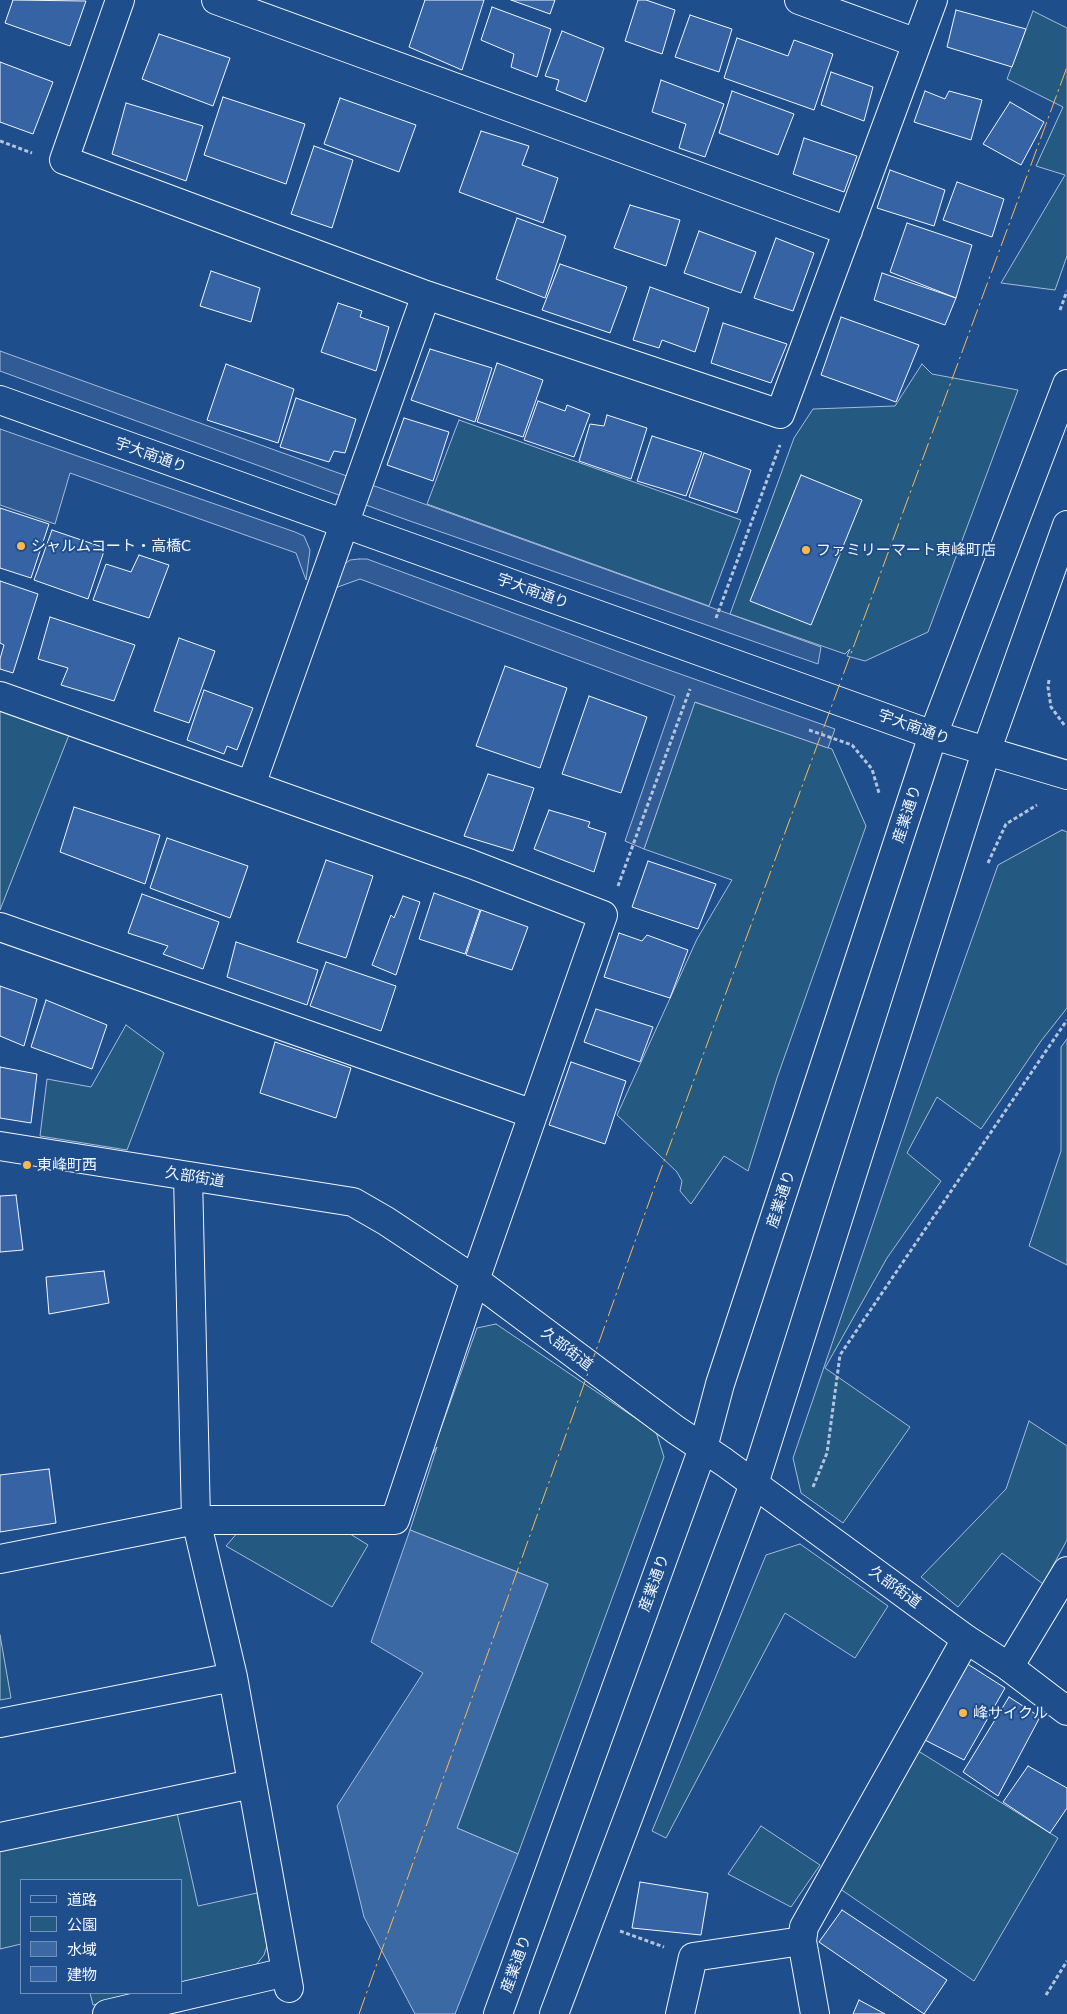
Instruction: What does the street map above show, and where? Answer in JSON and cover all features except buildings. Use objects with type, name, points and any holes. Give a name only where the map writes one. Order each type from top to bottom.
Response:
[{"type":"street","points":[[120,0],[64,160],[426,295],[780,414],[933,0]]},
{"type":"street","points":[[216,0],[848,231]]},
{"type":"street","points":[[799,0],[917,43]]},
{"type":"street","points":[[251,785],[426,295]]},
{"type":"street","name":"産業通り","points":[[498,2014],[703,1448],[720,1384],[933,735],[1067,384]]},
{"type":"street","name":"宇大南通り","points":[[0,400],[933,735],[1067,775]]},
{"type":"street","points":[[554,2014],[754,1484],[986,752],[1067,525]]},
{"type":"street","points":[[0,696],[471,864],[603,916],[475,1280],[395,1520],[196,1520],[0,1558]]},
{"type":"street","points":[[0,927],[533,1114]]},
{"type":"street","name":"久部街道","points":[[0,1146],[353,1202],[386,1221],[475,1280],[676,1430],[754,1484],[966,1639],[1010,1667],[1067,1711]]},
{"type":"street","points":[[107,2014],[287,1980],[233,1677],[196,1520],[188,1176]]},
{"type":"street","points":[[1010,1667],[1067,1571]]},
{"type":"street","points":[[815,2014],[802,1941],[804,1928],[966,1639]]},
{"type":"street","points":[[0,1723],[233,1677]]},
{"type":"street","points":[[0,1837],[252,1784]]},
{"type":"street","points":[[680,2014],[693,1957],[802,1941]]},
{"type":"path","points":[[1060,310],[1067,291]]},
{"type":"path","points":[[716,618],[784,434],[780,414]]},
{"type":"path","points":[[1049,678],[1048,687],[1051,706],[1065,726]]},
{"type":"path","points":[[603,916],[618,886],[690,690]]},
{"type":"path","points":[[801,1518],[827,1453],[840,1355],[1067,1020]]},
{"type":"path","points":[[620,1931],[693,1957]]},
{"type":"path","points":[[1046,1995],[1067,1962]]},
{"type":"green space","points":[[1033,11],[1067,28],[1067,256],[1055,290],[1001,283],[1065,175],[1036,166],[1063,107],[1007,79]]},
{"type":"green space","points":[[922,364],[932,374],[1018,390],[928,632],[865,661],[847,656],[850,649],[845,654],[730,614],[794,438],[813,409],[895,406]]},
{"type":"green space","points":[[459,420],[741,520],[709,606],[427,504]]},
{"type":"green space","points":[[694,702],[832,749],[866,826],[777,1078],[748,1171],[724,1156],[691,1204],[680,1191],[682,1181],[677,1172],[617,1115],[697,939],[732,880],[644,849]]},
{"type":"green space","points":[[0,710],[69,735],[0,910]]},
{"type":"green space","points":[[1062,830],[1067,832],[1067,1008],[1041,1041],[981,1129],[937,1097],[907,1153],[941,1181],[887,1258],[825,1368],[910,1427],[843,1523],[801,1493],[793,1458],[915,1100],[998,865]]},
{"type":"green space","points":[[126,1025],[164,1053],[127,1150],[40,1136],[47,1079],[91,1087]]},
{"type":"green space","points":[[1067,1039],[1067,1265],[1029,1246],[1061,1151],[1061,1047]]},
{"type":"green space","points":[[496,1324],[656,1432],[664,1457],[518,1854],[457,1828],[548,1584],[410,1530],[437,1447],[431,1456],[477,1328]]},
{"type":"green space","points":[[1029,1421],[1067,1446],[1067,1540],[1043,1584],[1002,1553],[958,1607],[921,1577],[1006,1489]]},
{"type":"green space","points":[[339,1527],[368,1545],[332,1607],[226,1546],[239,1531]]},
{"type":"green space","points":[[800,1544],[888,1606],[855,1658],[785,1613],[666,1838],[652,1831],[766,1555]]},
{"type":"green space","points":[[0,1635],[11,1698],[0,1700]]},
{"type":"green space","points":[[915,1749],[1058,1838],[974,1981],[836,1886]]},
{"type":"green space","points":[[177,1813],[198,1906],[257,1893],[267,1946],[264,1955],[255,1966],[182,1984],[182,1879],[20,1879],[20,1944],[0,1949],[0,1851]]},
{"type":"green space","points":[[761,1826],[820,1865],[791,1907],[728,1874]]},
{"type":"green space","points":[[90,1994],[140,1994],[93,2005]]},
{"type":"shaded area","points":[[0,351],[821,647],[818,664],[407,520],[0,371]]},
{"type":"shaded area","points":[[0,429],[304,536],[310,550],[306,580],[296,553],[70,473],[55,524],[0,505]]},
{"type":"shaded area","points":[[367,559],[835,729],[828,748],[695,702],[644,849],[625,841],[675,696],[360,579],[335,588],[342,566],[350,560]]},
{"type":"water","points":[[410,1530],[548,1584],[457,1828],[518,1854],[455,2014],[415,2014],[364,1917],[337,1806],[423,1673],[371,1642]]},
{"type":"power","points":[[359,2014],[653,1191],[1067,67]]},
{"type":"place","name":"シャルムコート・高橋C","points":[[21,546]]},
{"type":"place","name":"ファミリーマート東峰町店","points":[[806,550]]},
{"type":"place","name":"東峰町西","points":[[27,1165]]},
{"type":"place","name":"峰サイクル","points":[[963,1713]]}]
